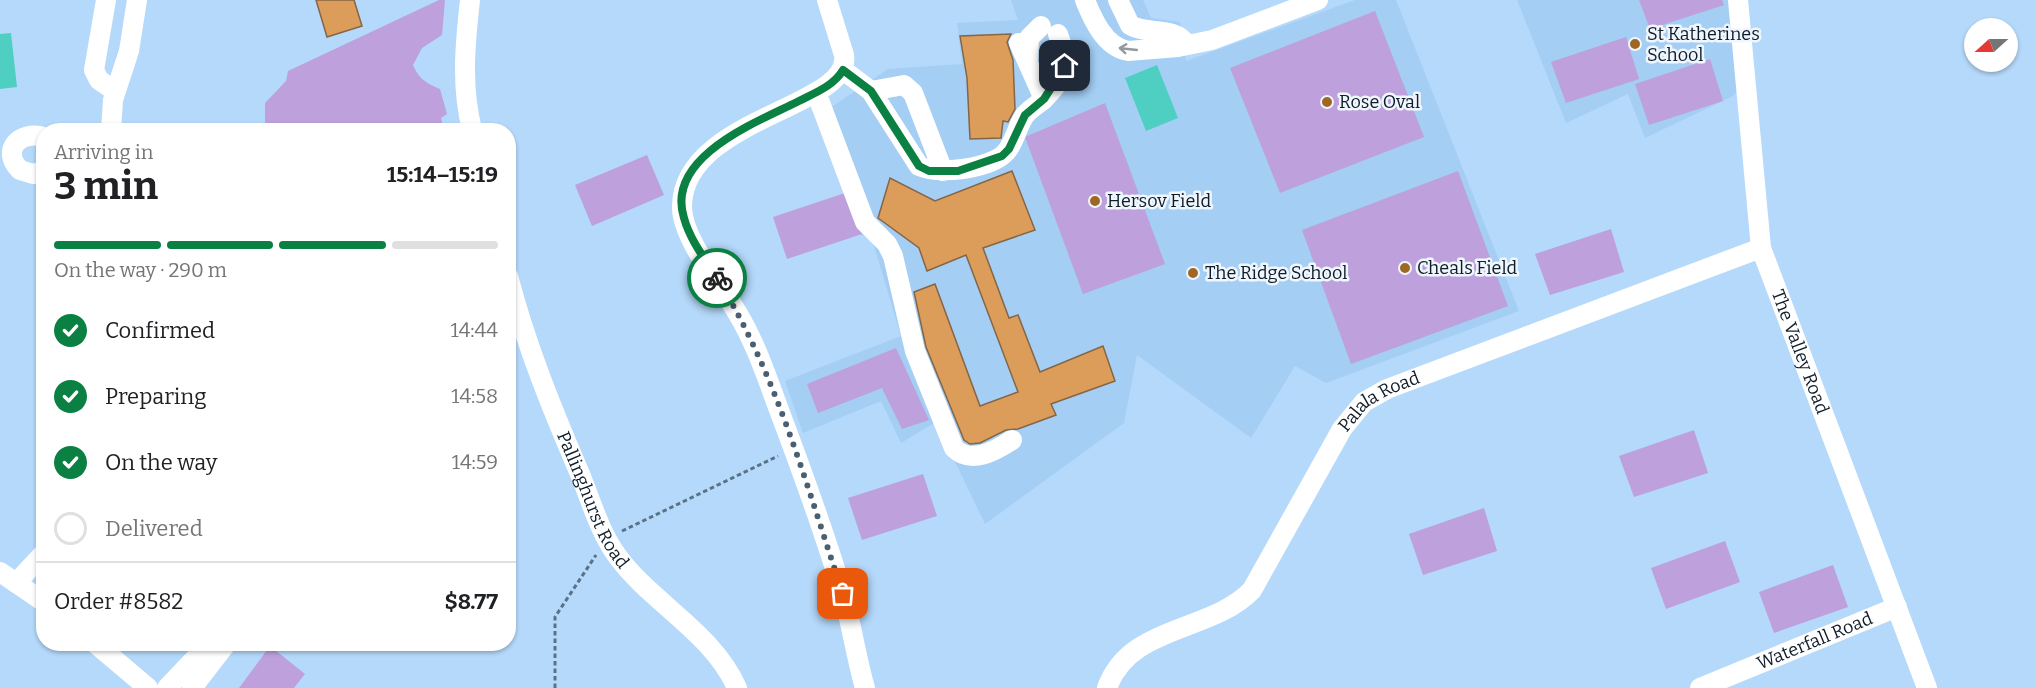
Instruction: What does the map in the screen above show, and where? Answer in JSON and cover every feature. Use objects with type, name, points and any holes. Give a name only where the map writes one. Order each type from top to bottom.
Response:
[{"type":"street","points":[[106,0],[94,70],[99,80],[115,91]]},
{"type":"street","points":[[112,123],[115,91],[129,51],[137,0]]},
{"type":"street","points":[[470,0],[463,63],[465,95],[471,123]]},
{"type":"street","points":[[827,0],[844,55],[843,70],[831,84],[716,145],[694,170],[682,197],[682,210],[689,232],[744,324],[793,448],[843,594],[865,688]]},
{"type":"street","points":[[1085,0],[1100,31],[1121,50],[1172,48],[1212,40],[1317,0]]},
{"type":"street","points":[[1118,0],[1130,25],[1137,29],[1174,35],[1181,38],[1186,45]]},
{"type":"street","name":"The Valley Road","points":[[1738,0],[1761,248],[1927,688]]},
{"type":"street","points":[[843,70],[871,91],[919,166],[929,171],[958,171],[1002,156],[1009,149],[1025,115],[1044,99],[1066,62],[1049,30],[1029,38],[1030,60],[1026,64]]},
{"type":"street","points":[[1019,42],[1026,64],[1044,99]]},
{"type":"street","points":[[871,91],[904,85],[913,93],[943,171]]},
{"type":"street","points":[[816,92],[865,222],[887,244],[893,256],[915,351],[954,448],[963,455],[980,456],[1012,440]]},
{"type":"street","points":[[36,135],[21,138],[14,146],[12,154],[20,170],[36,173]]},
{"type":"street","name":"Palala Road","points":[[1107,688],[1116,671],[1133,652],[1159,637],[1228,608],[1252,590],[1342,429],[1364,402],[1387,389],[1761,248]]},
{"type":"street","name":"Pallinghurst Road","points":[[516,306],[539,377],[607,538],[627,568],[703,641],[737,688]]},
{"type":"street","points":[[36,559],[8,578],[36,597]]},
{"type":"street","name":"Waterfall Road","points":[[1700,688],[1897,607]]},
{"type":"street","points":[[104,651],[148,688]]},
{"type":"street","points":[[167,688],[202,651]]},
{"type":"street","points":[[192,688],[221,651]]},
{"type":"path","points":[[555,688],[555,617],[607,538],[793,448]]},
{"type":"shaded area","points":[[439,0],[445,0],[442,35],[422,48],[413,65],[424,80],[440,89],[447,114],[441,118],[442,123],[265,123],[265,103],[286,81],[288,71]]},
{"type":"shaded area","name":"The Ridge School","points":[[1011,0],[1143,0],[1151,18],[1180,22],[1186,61],[1355,0],[1396,0],[1519,311],[1326,383],[1295,366],[1251,438],[1137,355],[1124,423],[985,524],[936,422],[901,443],[881,401],[803,433],[785,381],[901,336],[871,236],[860,235],[815,118],[888,69],[962,64],[957,23],[1018,20]]},
{"type":"shaded area","name":"St Katherines School","points":[[1517,0],[1732,0],[1740,88],[1733,96],[1645,138],[1628,94],[1566,123]]},
{"type":"shaded area","points":[[1639,0],[1722,0],[1724,5],[1650,29]]},
{"type":"shaded area","name":"Rose Oval","points":[[1375,11],[1424,137],[1280,193],[1230,68]]},
{"type":"shaded area","points":[[11,33],[17,87],[0,89],[0,34]]},
{"type":"shaded area","points":[[1626,37],[1639,79],[1566,103],[1551,62]]},
{"type":"shaded area","points":[[1710,59],[1723,101],[1649,125],[1635,84]]},
{"type":"shaded area","points":[[1157,65],[1178,118],[1146,131],[1125,78]]},
{"type":"shaded area","name":"Hersov Field","points":[[1105,103],[1165,264],[1083,294],[1025,137]]},
{"type":"shaded area","points":[[647,155],[664,195],[592,226],[575,185]]},
{"type":"shaded area","name":"Cheals Field","points":[[1458,171],[1508,306],[1351,364],[1302,230]]},
{"type":"shaded area","points":[[848,192],[862,234],[787,259],[773,217]]},
{"type":"shaded area","points":[[1611,229],[1624,272],[1550,295],[1535,254]]},
{"type":"shaded area","points":[[896,348],[929,420],[902,429],[882,388],[818,413],[807,384]]},
{"type":"shaded area","points":[[1694,430],[1708,473],[1634,497],[1619,456]]},
{"type":"shaded area","points":[[923,474],[937,516],[862,540],[848,498]]},
{"type":"shaded area","points":[[1484,508],[1497,551],[1423,575],[1409,534]]},
{"type":"shaded area","points":[[1725,541],[1740,582],[1666,609],[1651,568]]},
{"type":"shaded area","points":[[1833,565],[1848,607],[1774,633],[1759,592]]},
{"type":"shaded area","points":[[266,651],[276,651],[305,674],[294,688],[239,688]]},
{"type":"building","points":[[316,0],[354,0],[362,26],[327,37]]},
{"type":"building","points":[[1011,34],[1007,42],[1013,60],[1015,109],[1008,122],[1003,121],[1001,138],[970,139],[967,78],[960,36]]},
{"type":"building","points":[[1012,171],[1035,230],[983,248],[1009,318],[1018,315],[1040,372],[1103,346],[1115,381],[1051,404],[1056,415],[1018,429],[1006,430],[980,443],[970,444],[964,440],[926,347],[914,292],[935,284],[980,406],[1018,392],[966,255],[927,271],[919,248],[878,218],[890,178],[935,201]]},
{"type":"way so far","points":[[717,278],[744,324],[764,372],[793,448],[843,594]]},
{"type":"place","name":"St Katherines School","points":[[1635,44]]},
{"type":"place","name":"Rose Oval","points":[[1327,102]]},
{"type":"place","name":"Hersov Field","points":[[1095,201]]},
{"type":"place","name":"Cheals Field","points":[[1405,268]]},
{"type":"place","name":"The Ridge School","points":[[1193,273]]},
{"type":"route","points":[[717,278],[689,232],[682,210],[682,197],[686,185],[702,158],[730,136],[831,84],[843,70],[871,91],[919,166],[929,171],[958,171],[996,159],[1006,153],[1025,115],[1044,99],[1065,66]]}]
